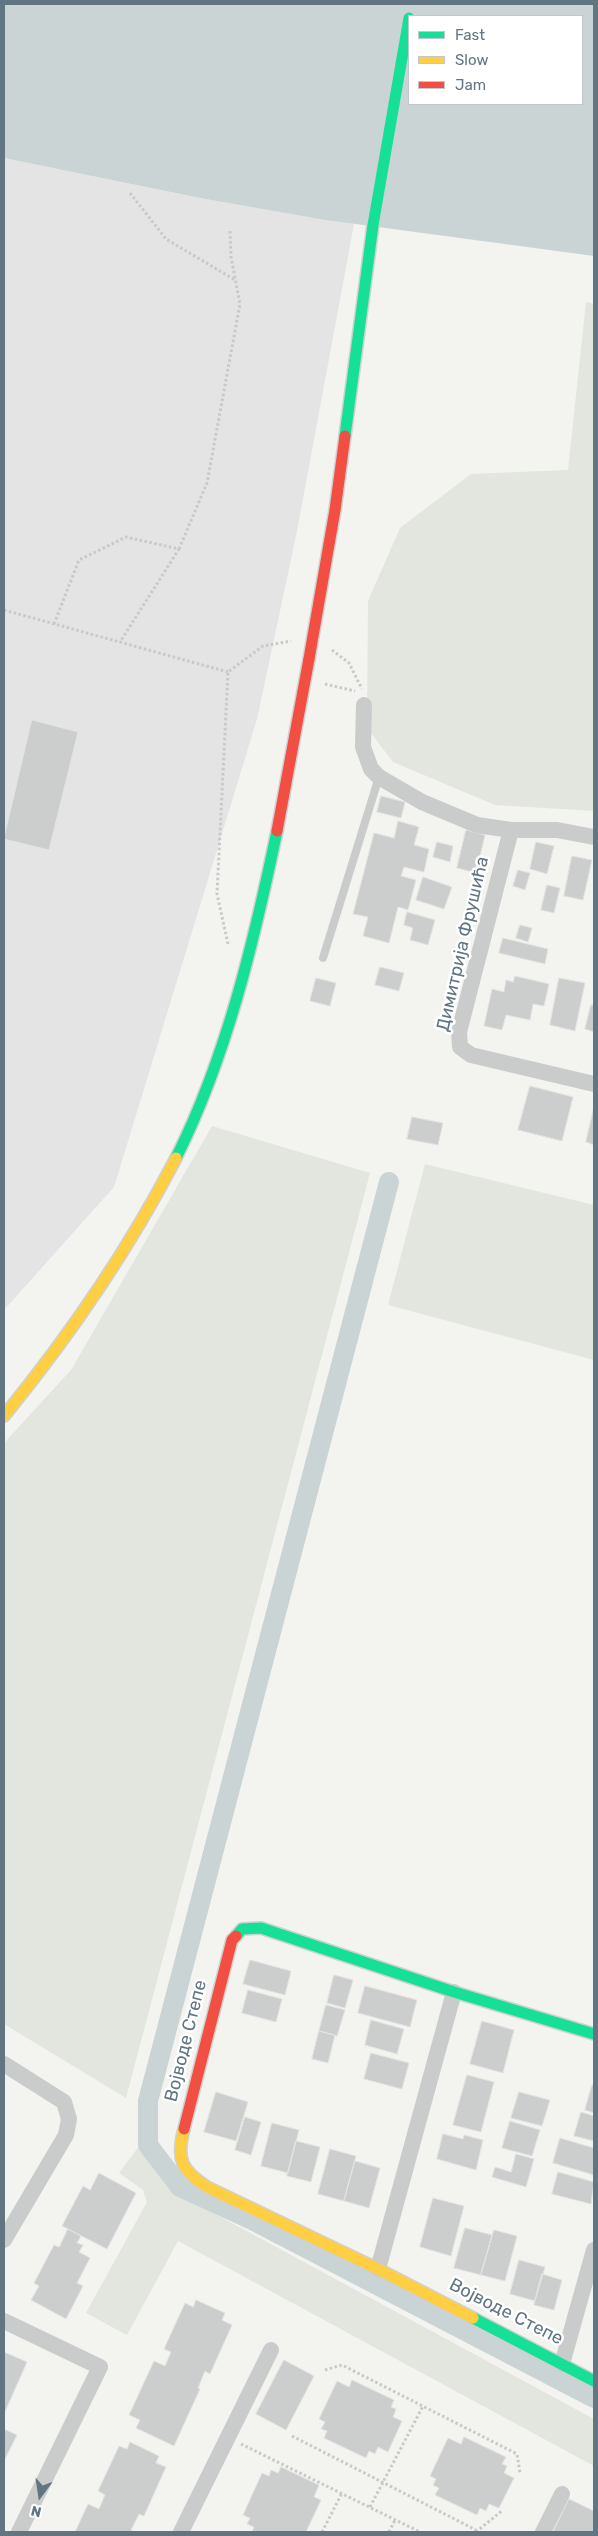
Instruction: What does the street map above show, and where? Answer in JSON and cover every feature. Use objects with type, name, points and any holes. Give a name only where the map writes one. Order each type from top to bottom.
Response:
[{"type":"main road","points":[[4,1416],[64,1341],[153,1203],[187,1130],[218,1055],[244,968],[272,846],[309,659],[335,510],[373,225],[408,23]]},
{"type":"main road","name":"Војводе Степе","points":[[594,2034],[454,1992],[261,1928],[242,1929],[232,1940],[179,2149],[181,2163],[193,2178],[207,2187],[378,2269],[594,2381]]},
{"type":"street","points":[[364,699],[363,747],[367,762],[379,777],[422,802],[476,825],[511,830],[557,830],[594,836]]},
{"type":"street","name":"Димитрија Фрушића","points":[[511,830],[459,1032],[460,1047],[471,1055],[594,1084]]},
{"type":"street","points":[[378,2269],[454,1992]]},
{"type":"street","points":[[4,2064],[64,2102],[68,2110],[68,2127],[4,2240]]},
{"type":"street","name":"Војводе Степе","points":[[562,2364],[594,2250]]},
{"type":"street","points":[[4,2322],[100,2367],[19,2532]]},
{"type":"street","points":[[181,2532],[271,2350]]},
{"type":"street","points":[[543,2532],[562,2494]]},
{"type":"lane","points":[[323,958],[379,777]]},
{"type":"path","points":[[130,193],[166,239],[235,280]]},
{"type":"path","points":[[120,642],[179,548],[207,483],[240,304],[231,257],[230,231]]},
{"type":"path","points":[[54,624],[79,560],[126,538],[179,548]]},
{"type":"path","points":[[4,610],[228,672]]},
{"type":"path","points":[[228,672],[263,646],[287,640]]},
{"type":"path","points":[[333,650],[349,663],[364,699]]},
{"type":"path","points":[[228,672],[217,894],[230,952]]},
{"type":"path","points":[[325,674],[323,684],[364,699]]},
{"type":"path","points":[[325,2370],[342,2365],[517,2454],[520,2473]]},
{"type":"path","points":[[370,2507],[423,2406]]},
{"type":"path","points":[[292,2436],[476,2531],[504,2510]]},
{"type":"path","points":[[228,2437],[420,2532]]},
{"type":"path","points":[[322,2532],[342,2493]]},
{"type":"path","points":[[389,2532],[395,2520]]},
{"type":"shaded area","points":[[4,4],[594,4],[594,256],[326,220],[200,198],[4,158]]},
{"type":"shaded area","points":[[4,158],[200,198],[354,224],[297,531],[257,719],[114,1187],[4,1310]]},
{"type":"shaded area","points":[[586,302],[594,304],[594,811],[495,805],[393,762],[367,728],[368,601],[400,528],[471,474],[568,470]]},
{"type":"shaded area","points":[[212,1126],[370,1173],[126,2098],[4,2024],[4,1443],[71,1370]]},
{"type":"shaded area","points":[[425,1164],[594,1205],[594,1360],[388,1305]]},
{"type":"shaded area","points":[[140,2145],[169,2189],[594,2419],[594,2466],[178,2241],[127,2335],[86,2313],[147,2202],[143,2190],[119,2173]]},
{"type":"building","points":[[32,720],[78,732],[49,850],[4,839]]},
{"type":"building","points":[[381,796],[405,802],[401,818],[377,812]]},
{"type":"building","points":[[398,821],[419,827],[414,845],[429,849],[424,872],[404,867],[401,876],[416,880],[408,910],[398,907],[389,943],[363,936],[368,917],[353,914],[374,833],[394,838]]},
{"type":"building","points":[[466,830],[485,835],[476,873],[457,868]]},
{"type":"building","points":[[437,842],[453,846],[450,862],[433,857]]},
{"type":"building","points":[[536,842],[554,846],[547,874],[530,869]]},
{"type":"building","points":[[572,856],[592,860],[583,900],[564,896]]},
{"type":"building","points":[[518,870],[530,873],[525,890],[513,886]]},
{"type":"building","points":[[423,877],[452,887],[444,909],[416,900]]},
{"type":"building","points":[[547,885],[560,888],[554,913],[541,910]]},
{"type":"building","points":[[407,912],[435,920],[428,945],[410,940],[413,928],[404,925]]},
{"type":"building","points":[[520,925],[532,928],[528,942],[516,938]]},
{"type":"building","points":[[503,938],[548,949],[545,964],[499,953]]},
{"type":"building","points":[[380,967],[404,973],[399,991],[375,985]]},
{"type":"building","points":[[515,976],[549,984],[544,1006],[533,1004],[530,1020],[506,1015],[502,1030],[484,1026],[492,989],[504,992],[506,980],[513,982]]},
{"type":"building","points":[[316,978],[336,983],[330,1006],[310,1001]]},
{"type":"building","points":[[559,978],[585,983],[575,1031],[550,1025]]},
{"type":"building","points":[[591,1005],[594,1005],[594,1032],[585,1029]]},
{"type":"building","points":[[530,1086],[573,1097],[562,1141],[518,1130]]},
{"type":"building","points":[[594,1107],[594,1145],[586,1142]]},
{"type":"building","points":[[412,1117],[443,1123],[438,1145],[407,1139]]},
{"type":"building","points":[[250,1960],[291,1971],[285,1995],[243,1984]]},
{"type":"building","points":[[334,1975],[353,1980],[345,2008],[327,2003]]},
{"type":"building","points":[[365,1986],[417,2000],[410,2027],[358,2013]]},
{"type":"building","points":[[248,1990],[282,1999],[276,2022],[242,2013]]},
{"type":"building","points":[[326,2005],[345,2010],[337,2036],[319,2031]]},
{"type":"building","points":[[371,2020],[404,2029],[397,2054],[365,2045]]},
{"type":"building","points":[[482,2021],[514,2030],[503,2073],[470,2064]]},
{"type":"building","points":[[319,2031],[335,2035],[328,2063],[312,2059]]},
{"type":"building","points":[[371,2053],[409,2063],[402,2089],[364,2079]]},
{"type":"building","points":[[467,2075],[494,2082],[481,2132],[453,2125]]},
{"type":"building","points":[[592,2085],[594,2085],[594,2113],[585,2110]]},
{"type":"building","points":[[216,2092],[248,2102],[236,2141],[204,2132]]},
{"type":"building","points":[[519,2092],[550,2100],[542,2126],[511,2118]]},
{"type":"building","points":[[581,2112],[594,2116],[594,2141],[574,2136]]},
{"type":"building","points":[[245,2117],[261,2122],[251,2155],[235,2150]]},
{"type":"building","points":[[510,2121],[540,2130],[532,2156],[502,2148]]},
{"type":"building","points":[[272,2123],[299,2130],[288,2173],[261,2166]]},
{"type":"building","points":[[443,2134],[463,2139],[464,2135],[483,2140],[476,2170],[437,2159]]},
{"type":"building","points":[[560,2138],[594,2148],[594,2175],[553,2163]]},
{"type":"building","points":[[296,2141],[320,2147],[311,2182],[287,2176]]},
{"type":"building","points":[[330,2149],[356,2156],[344,2201],[318,2194]]},
{"type":"building","points":[[516,2154],[534,2159],[526,2187],[492,2177],[495,2167],[511,2172]]},
{"type":"building","points":[[355,2161],[380,2168],[369,2208],[344,2201]]},
{"type":"building","points":[[558,2172],[594,2182],[591,2204],[552,2194]]},
{"type":"building","points":[[99,2173],[136,2193],[107,2249],[62,2226],[83,2186],[90,2190]]},
{"type":"building","points":[[433,2198],[464,2206],[451,2256],[420,2247]]},
{"type":"building","points":[[465,2228],[492,2235],[481,2275],[454,2268]]},
{"type":"building","points":[[68,2229],[81,2236],[77,2243],[83,2245],[79,2252],[90,2258],[77,2283],[83,2286],[66,2319],[31,2300],[39,2286],[34,2283],[54,2245],[59,2247]]},
{"type":"building","points":[[494,2230],[517,2236],[505,2281],[481,2275]]},
{"type":"building","points":[[519,2260],[545,2267],[535,2301],[510,2294]]},
{"type":"building","points":[[542,2274],[562,2280],[554,2310],[534,2305]]},
{"type":"building","points":[[196,2300],[225,2313],[222,2320],[232,2325],[210,2374],[205,2371],[198,2388],[200,2389],[174,2446],[136,2428],[140,2420],[129,2415],[154,2361],[165,2366],[171,2352],[164,2349],[185,2303],[193,2307]]},
{"type":"building","points":[[4,2352],[27,2362],[4,2414]]},
{"type":"building","points":[[284,2360],[314,2376],[286,2430],[256,2414]]},
{"type":"building","points":[[352,2380],[394,2400],[391,2407],[396,2409],[393,2417],[402,2421],[388,2452],[378,2447],[375,2454],[369,2451],[366,2458],[324,2438],[327,2431],[321,2429],[325,2422],[319,2419],[337,2381],[349,2387]]},
{"type":"building","points":[[4,2429],[17,2435],[4,2461]]},
{"type":"building","points":[[464,2437],[506,2457],[502,2464],[507,2466],[504,2473],[514,2478],[499,2508],[489,2504],[486,2511],[480,2508],[477,2515],[435,2495],[439,2488],[433,2485],[436,2479],[430,2476],[448,2438],[461,2444]]},
{"type":"building","points":[[130,2442],[159,2456],[156,2463],[166,2467],[144,2516],[139,2514],[131,2530],[134,2532],[75,2532],[88,2504],[99,2509],[105,2495],[98,2491],[119,2446],[127,2449]]},
{"type":"building","points":[[281,2467],[319,2485],[314,2497],[321,2500],[306,2532],[252,2532],[254,2527],[247,2524],[250,2518],[243,2515],[262,2473],[269,2476],[271,2470],[278,2473]]},
{"type":"building","points":[[569,2499],[594,2511],[594,2532],[553,2532]]},
{"type":"waterway","points":[[389,1182],[148,2101],[148,2145],[180,2187],[252,2220],[594,2398]]},
{"type":"traffic: fast","points":[[345,436],[373,225],[408,24]]},
{"type":"traffic: fast","points":[[176,1158],[210,1079],[237,997],[259,914],[277,831]]},
{"type":"traffic: fast","points":[[236,1936],[242,1929],[261,1928],[454,1992],[594,2034]]},
{"type":"traffic: fast","points":[[473,2318],[594,2381]]},
{"type":"traffic: slow","points":[[4,1416],[52,1355],[97,1292],[138,1226],[176,1158]]},
{"type":"traffic: slow","points":[[184,2129],[181,2148],[183,2163],[191,2175],[207,2187],[378,2269],[473,2318]]},
{"type":"traffic: jam","points":[[309,659],[335,510],[345,436]]},
{"type":"traffic: jam","points":[[277,831],[309,659]]},
{"type":"traffic: jam","points":[[184,2129],[232,1940],[236,1936]]}]
